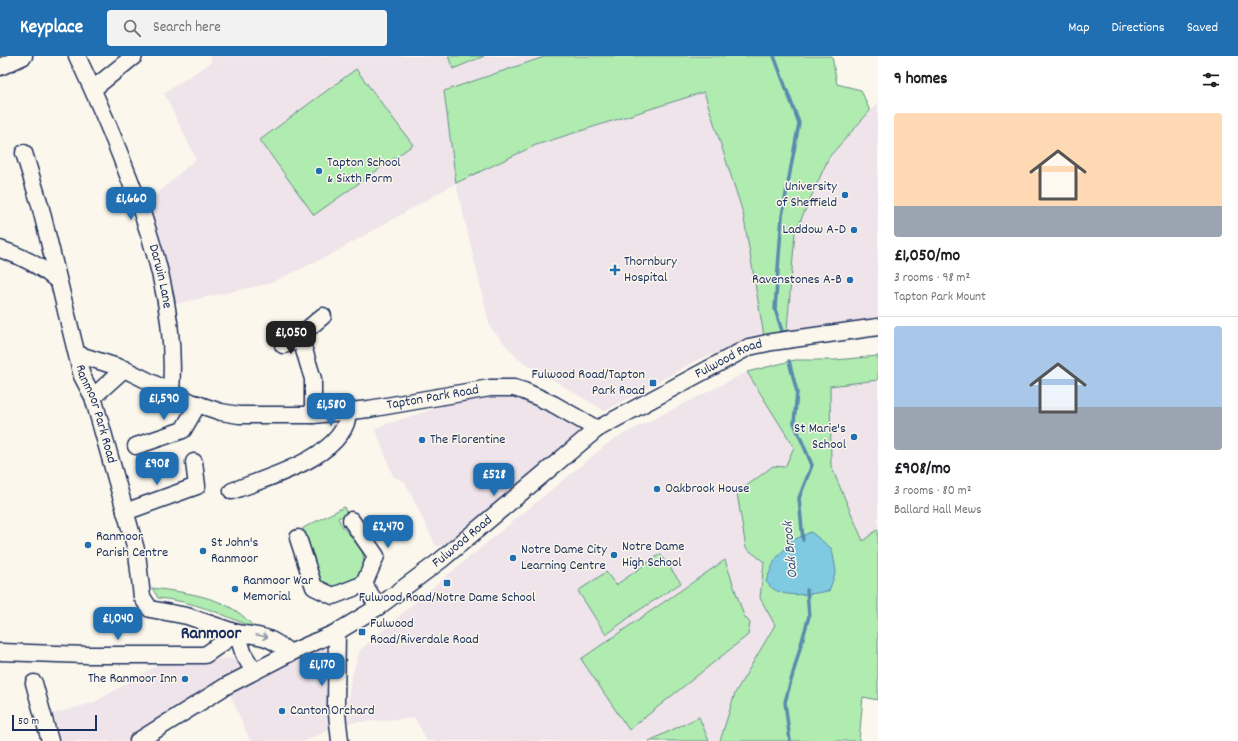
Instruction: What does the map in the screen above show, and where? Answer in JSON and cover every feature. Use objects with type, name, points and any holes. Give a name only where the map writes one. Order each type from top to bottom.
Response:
[{"type":"street","points":[[0,67],[24,56]]},
{"type":"street","name":"Darwin Lane","points":[[77,56],[93,89],[140,205],[161,274],[168,314],[173,366],[171,392]]},
{"type":"street","points":[[93,89],[134,56]]},
{"type":"street","name":"Ranmoor Park Road","points":[[24,153],[40,205],[82,376],[93,397],[137,553],[142,597],[150,609],[187,616],[237,633]]},
{"type":"street","points":[[0,248],[33,263],[47,271],[58,281]]},
{"type":"street","points":[[313,415],[313,379],[301,340],[303,333],[323,316]]},
{"type":"street","name":"Fulwood Road","points":[[138,741],[254,671],[337,632],[378,607],[441,560],[597,429],[749,347],[772,342],[878,327]]},
{"type":"street","points":[[283,345],[301,340]]},
{"type":"street","name":"Tapton Park Road","points":[[77,354],[124,369],[198,404],[221,412],[242,415],[313,415],[348,411],[490,388],[514,388],[552,404],[597,429]]},
{"type":"street","points":[[93,397],[124,369]]},
{"type":"street","points":[[136,446],[183,430],[198,404]]},
{"type":"street","points":[[232,491],[312,460],[343,432],[348,421],[348,411]]},
{"type":"street","points":[[125,512],[197,486],[194,462]]},
{"type":"street","points":[[298,538],[314,588],[333,596],[364,584],[376,556],[351,520]]},
{"type":"street","points":[[364,584],[378,607]]},
{"type":"street","points":[[337,632],[336,705],[340,741]]},
{"type":"street","points":[[237,633],[244,655],[254,671]]},
{"type":"street","points":[[0,652],[87,655],[205,656],[237,633],[273,639],[290,653]]},
{"type":"street","points":[[34,683],[50,741]]},
{"type":"shaded area","name":"Tapton School & Sixth Form","points":[[210,56],[547,56],[444,91],[456,183],[330,255],[271,283],[170,305],[142,207],[196,159],[164,93],[212,62]]},
{"type":"shaded area","name":"Thornbury Hospital","points":[[704,92],[743,213],[764,336],[697,360],[605,411],[518,359],[490,327],[456,183],[536,145]]},
{"type":"shaded area","name":"University of Sheffield","points":[[878,103],[878,318],[787,330],[795,233],[829,157]]},
{"type":"shaded area","name":"Notre Dame High School","points":[[747,372],[794,447],[785,467],[764,562],[760,598],[776,625],[735,693],[720,741],[427,741],[415,718],[346,723],[351,678],[360,650],[433,587],[612,440]]},
{"type":"shaded area","name":"St Marie's School","points":[[878,380],[878,529],[863,541],[831,466],[830,385]]},
{"type":"shaded area","points":[[470,397],[530,399],[589,429],[458,542],[436,546],[405,482],[393,476],[375,428]]},
{"type":"shaded area","points":[[325,646],[335,727],[304,741],[250,741],[229,691]]},
{"type":"shaded area","points":[[238,658],[243,668],[131,741],[48,741],[43,717],[95,702],[161,663]]},
{"type":"green space","points":[[448,56],[484,56],[453,69]]},
{"type":"green space","points":[[547,56],[832,56],[837,84],[861,90],[870,111],[829,157],[795,233],[787,330],[764,336],[743,213],[704,92],[536,145],[456,183],[444,91]]},
{"type":"green space","points":[[356,69],[413,145],[314,215],[260,140]]},
{"type":"green space","points":[[878,356],[878,380],[830,386],[831,466],[863,541],[878,529],[878,700],[863,697],[859,741],[720,741],[735,693],[775,625],[760,598],[764,562],[746,548],[737,493],[773,466],[785,467],[794,447],[747,372],[795,360],[835,360]]},
{"type":"green space","points":[[344,507],[347,514],[338,518],[344,528],[360,546],[364,557],[363,564],[358,575],[348,584],[333,588],[320,587],[314,556],[307,547],[303,528]]},
{"type":"green space","points":[[660,554],[681,583],[635,613],[606,635],[578,591],[606,572],[616,585]]},
{"type":"green space","points":[[725,560],[744,616],[750,623],[748,635],[629,730],[581,659]]},
{"type":"green space","points":[[152,588],[209,598],[222,603],[245,618],[255,629],[208,609],[183,602],[158,598]]},
{"type":"green space","points":[[699,717],[709,741],[649,741]]},
{"type":"water","points":[[811,532],[832,549],[836,571],[829,591],[794,595],[786,594],[771,587],[766,581],[775,560],[791,541]]},
{"type":"waterway","name":"Oak Brook","points":[[774,56],[799,123],[782,216],[775,309],[782,331]]},
{"type":"waterway","name":"Oak Brook","points":[[789,361],[797,392],[794,423],[812,465],[799,498],[803,540]]},
{"type":"waterway","name":"Oak Brook","points":[[790,741],[785,702],[809,616],[807,590]]},
{"type":"place","name":"Tapton School & Sixth Form","points":[[319,171]]},
{"type":"place","name":"University of Sheffield","points":[[845,195]]},
{"type":"place","name":"Laddow A-D","points":[[854,230]]},
{"type":"place","name":"Thornbury Hospital","points":[[615,270]]},
{"type":"place","name":"Ravenstones A-B","points":[[850,280]]},
{"type":"place","name":"Fulwood Road/Tapton Park Road","points":[[653,383]]},
{"type":"place","name":"St Marie's School","points":[[854,437]]},
{"type":"place","name":"The Florentine","points":[[422,440]]},
{"type":"place","name":"Oakbrook House","points":[[657,489]]},
{"type":"place","name":"Ranmoor Parish Centre","points":[[88,545]]},
{"type":"place","name":"St John's Ranmoor","points":[[203,551]]},
{"type":"place","name":"Notre Dame High School","points":[[614,555]]},
{"type":"place","name":"Notre Dame City Learning Centre","points":[[513,558]]},
{"type":"place","name":"Fulwood Road/Notre Dame School","points":[[447,583]]},
{"type":"place","name":"Ranmoor War Memorial","points":[[235,589]]},
{"type":"place","name":"Fulwood Road/Riverdale Road","points":[[362,632]]},
{"type":"place","name":"The Ranmoor Inn","points":[[185,679]]},
{"type":"place","name":"Canton Orchard","points":[[282,711]]},
{"type":"district","name":"Ranmoor","points":[[211,634]]}]
